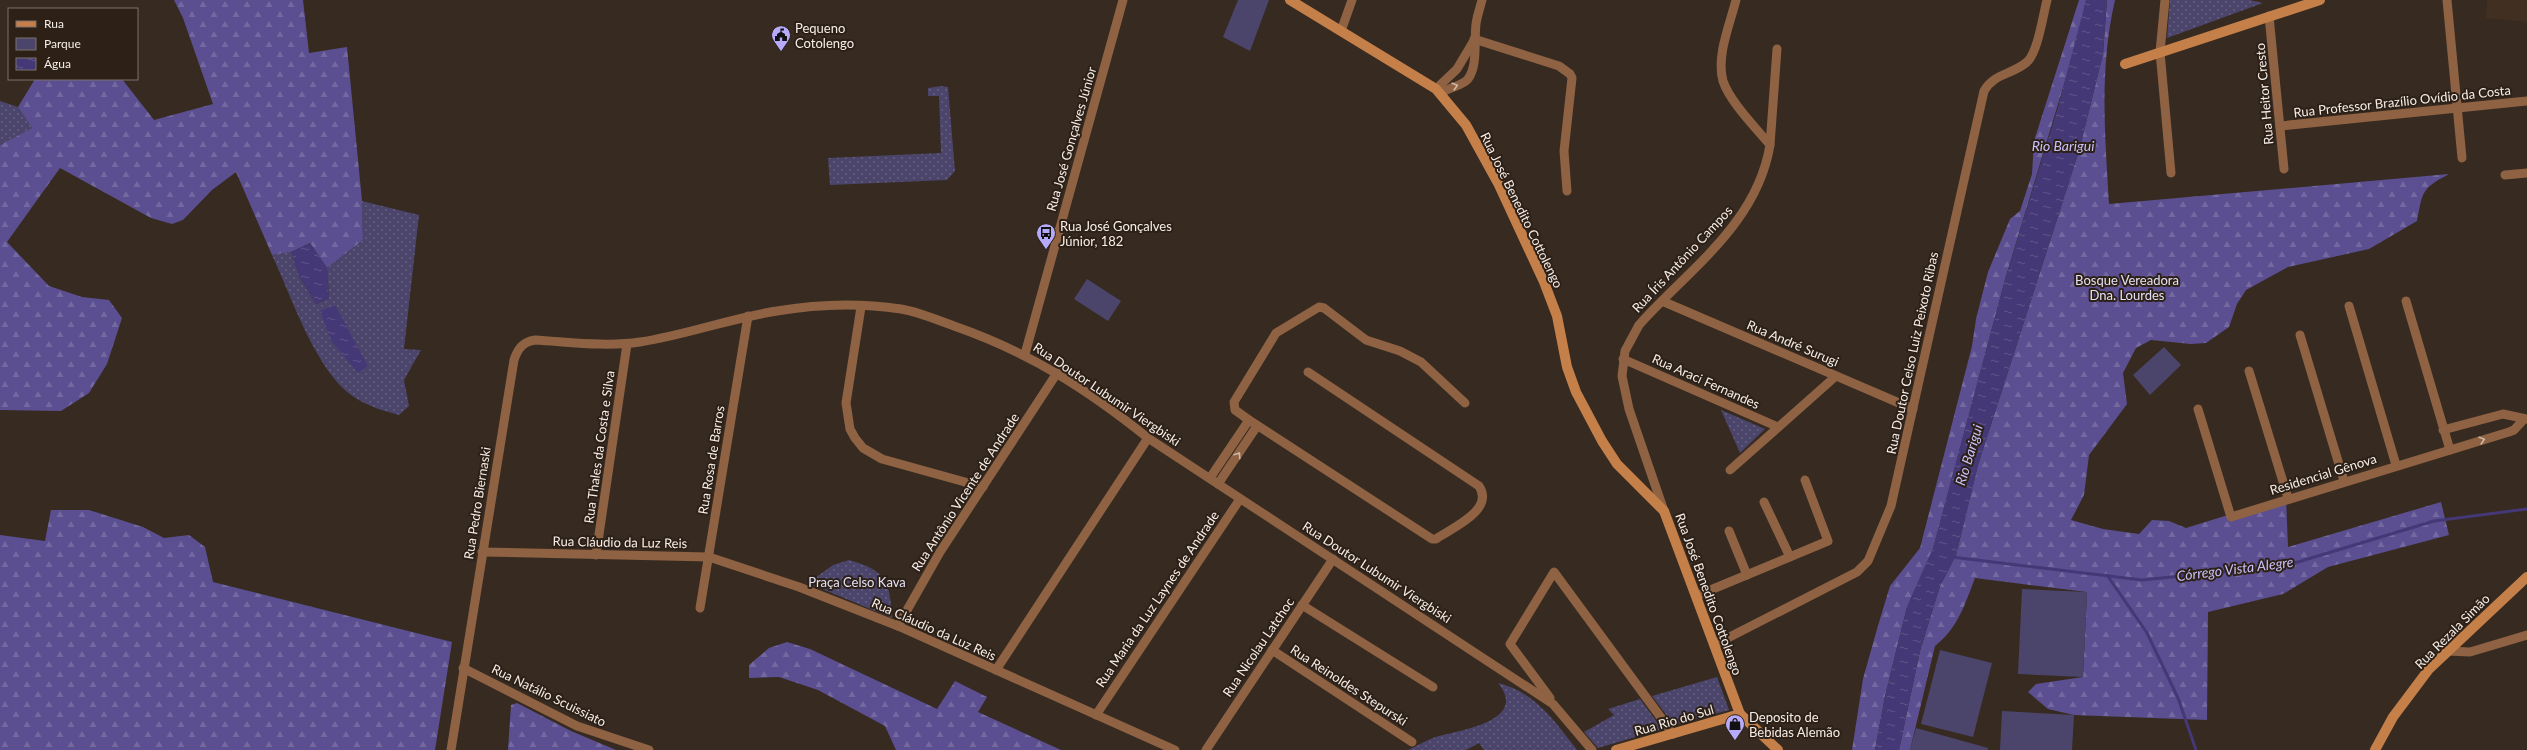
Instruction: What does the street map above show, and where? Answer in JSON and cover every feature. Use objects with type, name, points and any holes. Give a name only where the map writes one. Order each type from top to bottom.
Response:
[{"type":"main road","name":"Rua José Benedito Cottolengo","points":[[1290,0],[1439,91],[1475,142],[1528,246],[1557,316],[1571,380],[1602,441],[1617,464],[1664,511],[1740,714],[1778,750]]},
{"type":"main road","points":[[2125,64],[2320,0]]},
{"type":"main road","name":"Rua Rezala Simão","points":[[2375,750],[2393,717],[2429,669],[2527,577]]},
{"type":"main road","name":"Rua Rio do Sul","points":[[1616,750],[1740,714]]},
{"type":"street","name":"Rua José Gonçalves Júnior","points":[[1025,354],[1123,0]]},
{"type":"street","points":[[1341,31],[1352,0]]},
{"type":"street","points":[[1439,91],[1464,83],[1469,79],[1473,63],[1474,39],[1482,0]]},
{"type":"street","points":[[1737,0],[1736,19],[1727,36],[1722,71],[1726,89],[1770,145]]},
{"type":"street","name":"Rua Doutor Celso Luiz Peixoto Ribas","points":[[1714,645],[1857,572],[1866,565],[1892,506],[1984,91],[1989,82],[1996,77],[2021,66],[2031,58],[2047,0]]},
{"type":"street","points":[[2165,0],[2160,52],[2170,173]]},
{"type":"street","points":[[2447,0],[2462,158]]},
{"type":"street","name":"Rua Heitor Cresto","points":[[2270,16],[2284,169]]},
{"type":"street","points":[[1439,91],[1463,61],[1474,39]]},
{"type":"street","points":[[1474,39],[1559,66],[1570,74],[1572,78],[1564,151],[1567,191]]},
{"type":"street","name":"Rua Íris Antônio Campos","points":[[1664,511],[1626,396],[1622,376],[1623,359],[1633,333],[1739,220],[1762,177],[1770,145],[1777,49]]},
{"type":"street","name":"Rua Professor Brazílio Ovídio da Costa","points":[[2280,126],[2527,101]]},
{"type":"street","points":[[2505,175],[2527,173]]},
{"type":"street","name":"Rua André Surugi","points":[[1662,301],[1913,409]]},
{"type":"street","points":[[2406,301],[2450,450]]},
{"type":"street","points":[[2349,306],[2396,465]]},
{"type":"street","name":"Rua Doutor Lubumir Viergbiski","points":[[524,344],[536,340],[627,344],[659,338],[748,316],[798,308],[861,307],[895,309],[916,313],[984,336],[1025,354],[1057,373],[1148,438],[1553,704],[1592,750]]},
{"type":"street","points":[[861,307],[846,403],[850,429],[855,438],[867,451],[882,459],[983,487]]},
{"type":"street","points":[[1308,372],[1475,482],[1482,490],[1483,496],[1479,508],[1436,539],[1428,538],[1257,426],[1235,410],[1234,402],[1272,337],[1276,333],[1319,307],[1324,308],[1366,340],[1400,351],[1421,362],[1464,403]]},
{"type":"street","name":"Rua Rosa de Barros","points":[[700,608],[748,316]]},
{"type":"street","points":[[2300,336],[2344,482]]},
{"type":"street","name":"Rua Pedro Biernaski","points":[[451,750],[463,668],[514,360],[524,344]]},
{"type":"street","name":"Rua Thales da Costa e Silva","points":[[596,555],[627,344]]},
{"type":"street","name":"Rua Araci Fernandes","points":[[1623,359],[1778,427]]},
{"type":"street","points":[[2249,371],[2288,498]]},
{"type":"street","name":"Rua Antônio Vicente de Andrade","points":[[898,626],[930,567],[1057,373]]},
{"type":"street","points":[[1730,470],[1836,376]]},
{"type":"street","name":"Residencial Gênova","points":[[2198,409],[2231,516],[2514,430],[2526,419]]},
{"type":"street","points":[[2443,430],[2503,414],[2526,419]]},
{"type":"street","points":[[1210,478],[1249,420]]},
{"type":"street","points":[[1218,484],[1257,426]]},
{"type":"street","points":[[996,670],[1148,438]]},
{"type":"street","points":[[1696,596],[1828,541],[1804,480]]},
{"type":"street","name":"Rua Maria da Luz Laynes de Andrade","points":[[1096,715],[1240,499]]},
{"type":"street","points":[[1764,502],[1790,557]]},
{"type":"street","points":[[1729,531],[1747,575]]},
{"type":"street","name":"Rua Cláudio da Luz Reis","points":[[482,552],[708,557],[799,587],[898,626],[1175,750]]},
{"type":"street","name":"Rua Nicolau Latchoc","points":[[1206,750],[1333,559]]},
{"type":"street","points":[[1553,704],[1510,644],[1554,572],[1673,734]]},
{"type":"street","points":[[1302,605],[1433,687]]},
{"type":"street","points":[[2447,651],[2470,652],[2527,635]]},
{"type":"street","name":"Rua Reinoldes Stepurski","points":[[1272,650],[1412,742]]},
{"type":"street","name":"Rua Natálio Scuissiato","points":[[463,668],[587,730],[649,750]]},
{"type":"shaded area","points":[[2487,0],[2527,0],[2527,22],[2486,18]]},
{"type":"green space","points":[[174,0],[303,0],[309,53],[347,47],[362,201],[363,240],[327,268],[310,243],[291,252],[272,255],[236,172],[212,190],[183,220],[172,224],[151,218],[60,168],[7,242],[49,286],[82,297],[109,300],[122,318],[107,364],[89,393],[61,411],[0,410],[0,145],[32,128],[18,107],[34,80],[123,80],[154,120],[213,104],[183,18]]},
{"type":"green space","points":[[1238,0],[1269,0],[1250,51],[1223,37]]},
{"type":"green space","points":[[2079,0],[2086,0],[2078,38],[2006,276],[1933,549],[1907,607],[1885,696],[1875,750],[1852,750],[1863,679],[1890,586],[1920,548],[1972,346],[1976,319],[1988,272],[2010,219],[2020,211],[2032,174],[2034,141]]},
{"type":"green space","name":"Bosque Vereadora Dna. Lourdes","points":[[2107,0],[2115,0],[2107,52],[2104,102],[2109,204],[2449,174],[2433,183],[2425,192],[2422,197],[2417,221],[2369,249],[2288,267],[2246,290],[2237,304],[2229,327],[2206,343],[2191,344],[2151,340],[2136,348],[2123,373],[2127,404],[2089,455],[2084,495],[2071,520],[2103,529],[2139,534],[2152,520],[2169,521],[2186,528],[2286,497],[2288,547],[2441,502],[2449,535],[2328,567],[2283,594],[2208,612],[2207,720],[2074,715],[2048,709],[2028,692],[2036,684],[2083,677],[2087,592],[1975,578],[1960,615],[1950,631],[1935,646],[1910,750],[1899,750],[1920,651],[1940,586],[1956,555],[1978,465],[2079,151],[2103,54]]},
{"type":"green space","points":[[2170,0],[2250,0],[2263,3],[2167,38]]},
{"type":"green space","points":[[941,86],[948,87],[955,171],[947,180],[830,185],[828,158],[941,153],[939,96],[928,96],[928,88]]},
{"type":"green space","points":[[0,101],[18,107],[32,128],[0,145]]},
{"type":"green space","points":[[362,201],[419,215],[404,349],[421,350],[404,380],[409,406],[399,415],[378,409],[358,400],[334,379],[313,346],[304,328],[272,255],[291,252],[300,278],[316,304],[329,298],[327,268],[363,240]]},
{"type":"green space","points":[[1087,279],[1121,301],[1108,321],[1074,299]]},
{"type":"green space","points":[[2164,347],[2181,365],[2150,395],[2133,375]]},
{"type":"green space","points":[[1721,410],[1765,429],[1740,453]]},
{"type":"green space","points":[[51,510],[89,510],[143,527],[164,538],[189,535],[205,547],[213,582],[452,642],[435,750],[0,750],[0,535],[45,541]]},
{"type":"green space","name":"Praça Celso Kava","points":[[849,560],[871,568],[884,579],[890,595],[892,618],[808,583],[833,565]]},
{"type":"green space","points":[[2022,589],[2087,592],[2083,677],[2018,674]]},
{"type":"green space","points":[[787,642],[810,649],[937,709],[955,681],[987,697],[978,712],[1061,750],[896,750],[885,726],[818,690],[779,677],[749,678],[749,665],[769,648]]},
{"type":"green space","points":[[1940,650],[1992,663],[1973,737],[1921,724]]},
{"type":"green space","points":[[1717,677],[1729,710],[1674,725],[1652,696]]},
{"type":"green space","points":[[1498,683],[1523,693],[1543,709],[1577,750],[1484,750],[1479,743],[1466,750],[1408,750],[1432,738],[1475,727],[1488,722],[1499,715],[1505,706],[1505,696]]},
{"type":"green space","points":[[1640,699],[1662,729],[1598,748],[1584,732],[1614,715],[1608,709]]},
{"type":"green space","points":[[517,703],[571,731],[616,750],[508,750],[511,705]]},
{"type":"green space","points":[[2002,711],[2074,715],[2072,750],[2000,750]]},
{"type":"green space","points":[[1916,728],[1988,748],[1988,750],[1910,750]]},
{"type":"water","name":"Rio Barigui","points":[[2086,0],[2107,0],[2103,54],[2079,151],[1978,465],[1956,555],[1940,586],[1920,651],[1899,750],[1875,750],[1885,696],[1907,607],[1933,548],[2006,276],[2058,107]]},
{"type":"water","points":[[310,243],[327,268],[329,298],[316,304],[300,278],[291,252]]},
{"type":"water","points":[[335,305],[368,366],[358,373],[332,342],[320,311]]},
{"type":"waterway","name":"Córrego Vista Alegre","points":[[1952,557],[2142,580],[2288,565],[2434,521],[2527,509]]},
{"type":"waterway","points":[[2107,575],[2147,633],[2178,698],[2196,750]]},
{"type":"place","name":"Pequeno Cotolengo","points":[[781,52]]},
{"type":"place","name":"Rua José Gonçalves Júnior, 182","points":[[1046,250]]},
{"type":"place","name":"Deposito de Bebidas Alemão","points":[[1735,741]]}]
